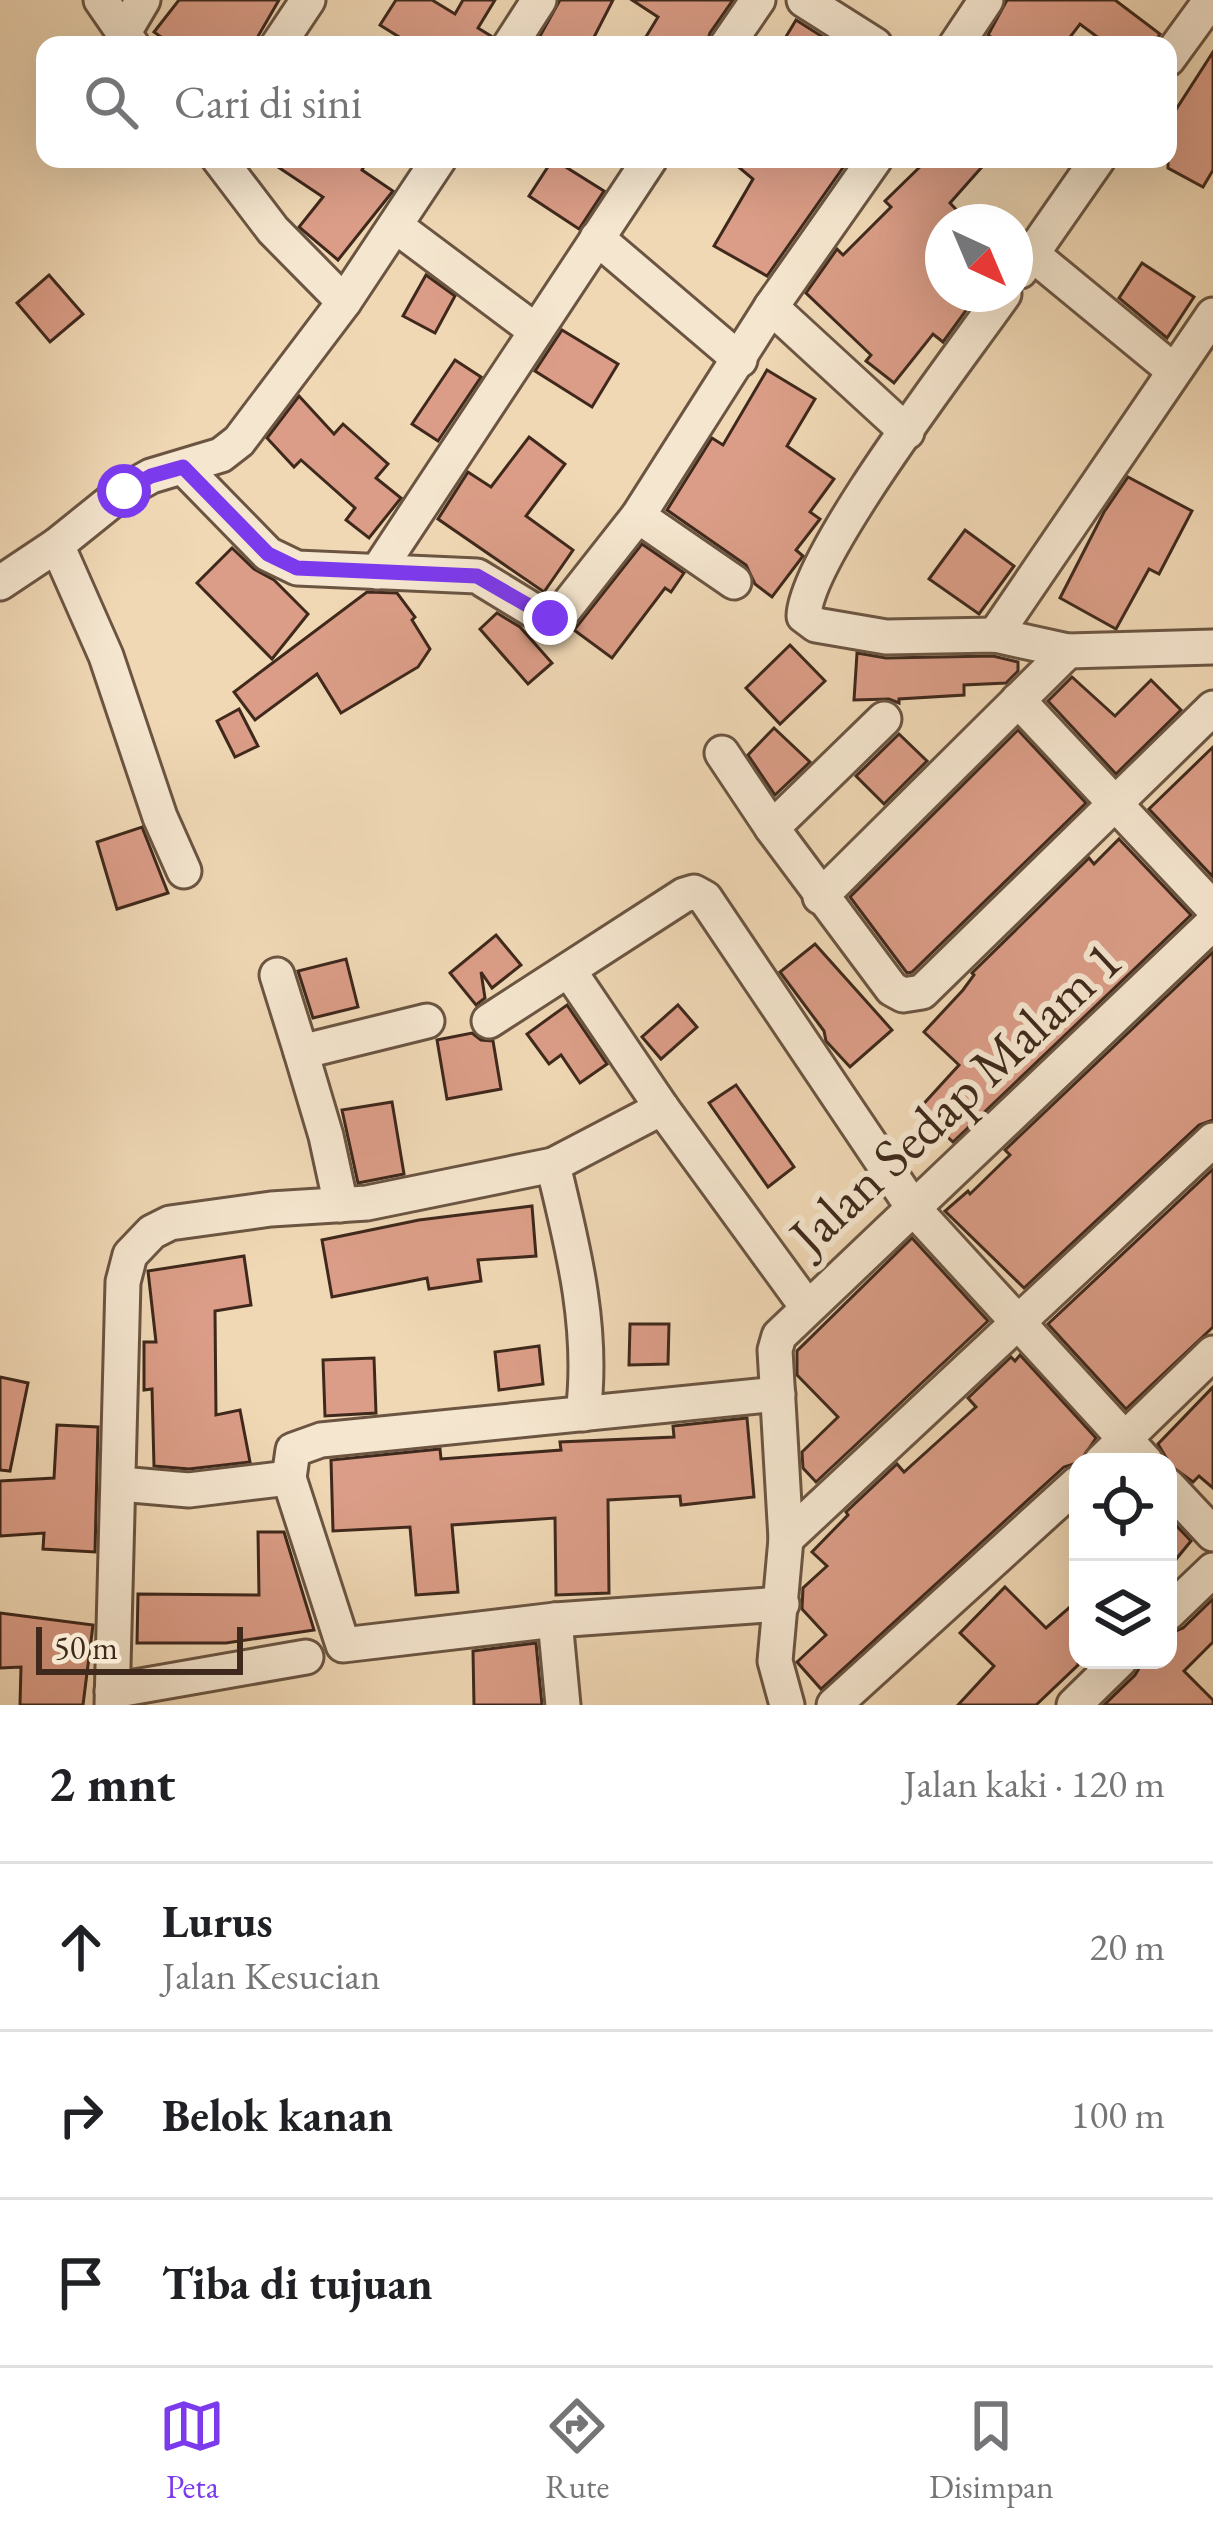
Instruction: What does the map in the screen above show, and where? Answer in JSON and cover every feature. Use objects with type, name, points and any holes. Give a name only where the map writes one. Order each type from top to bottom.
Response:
[{"type":"street","points":[[100,0],[126,36]]},
{"type":"street","points":[[129,36],[143,0]]},
{"type":"street","points":[[284,36],[308,0]]},
{"type":"street","points":[[516,36],[538,0]]},
{"type":"street","points":[[734,36],[758,0]]},
{"type":"street","points":[[804,0],[861,36]]},
{"type":"street","points":[[964,36],[986,0]]},
{"type":"street","points":[[1177,47],[1211,0]]},
{"type":"street","points":[[226,168],[273,230],[344,302]]},
{"type":"street","points":[[0,583],[124,491],[151,476],[221,455],[239,441],[344,302],[433,168]]},
{"type":"street","points":[[377,572],[644,168]]},
{"type":"street","points":[[183,467],[268,554],[297,568],[477,576],[550,618],[560,615],[638,516],[771,308],[869,168]]},
{"type":"street","points":[[1033,251],[1088,168]]},
{"type":"street","points":[[397,226],[536,331]]},
{"type":"street","points":[[597,238],[740,360]]},
{"type":"street","points":[[1033,273],[1174,371]]},
{"type":"street","points":[[771,308],[907,432]]},
{"type":"street","points":[[991,312],[840,530],[806,597],[805,616],[816,625],[886,637],[995,635],[1068,651],[1211,643]]},
{"type":"street","points":[[995,635],[1213,315]]},
{"type":"street","points":[[638,516],[734,583]]},
{"type":"street","points":[[57,545],[106,656],[160,817],[184,871]]},
{"type":"street","points":[[820,897],[1068,651]]},
{"type":"street","points":[[1018,700],[1213,908]]},
{"type":"street","points":[[722,753],[820,897],[892,989],[912,995],[922,992],[1213,708]]},
{"type":"street","points":[[772,828],[884,719]]},
{"type":"street","points":[[489,1021],[685,895],[694,892],[705,898],[914,1209],[1123,1453]]},
{"type":"street","name":"Jalan Sedap Malam 1","points":[[778,1394],[779,1336],[1213,923]]},
{"type":"street","points":[[570,972],[662,1108],[808,1307]]},
{"type":"street","points":[[277,975],[326,1136],[340,1204]]},
{"type":"street","points":[[301,1052],[427,1021]]},
{"type":"street","points":[[306,1657],[112,1698],[123,1282],[130,1256],[152,1232],[170,1223],[367,1203],[553,1165],[662,1108]]},
{"type":"street","points":[[786,1539],[1213,1140]]},
{"type":"street","points":[[553,1165],[580,1276],[587,1382],[583,1414]]},
{"type":"street","points":[[1125,1453],[1213,1353]]},
{"type":"street","points":[[782,1604],[555,1620],[343,1646],[289,1478],[293,1450],[300,1444],[778,1394],[786,1539],[782,1604],[775,1661],[787,1705]]},
{"type":"street","points":[[120,1484],[189,1490],[289,1478]]},
{"type":"street","points":[[834,1705],[1069,1491]]},
{"type":"street","points":[[1177,1496],[1213,1534]]},
{"type":"street","points":[[1177,1604],[1213,1570]]},
{"type":"street","points":[[555,1620],[563,1705]]},
{"type":"street","points":[[1074,1705],[1111,1669]]},
{"type":"building","points":[[179,0],[279,0],[258,36],[160,36],[154,32]]},
{"type":"building","points":[[396,0],[432,0],[455,14],[463,0],[495,0],[478,28],[491,36],[398,36],[380,25]]},
{"type":"building","points":[[560,0],[613,0],[595,36],[540,36]]},
{"type":"building","points":[[632,0],[733,0],[709,36],[646,36],[658,17]]},
{"type":"building","points":[[1007,0],[1115,0],[1160,34],[1096,36],[1080,24],[1071,36],[988,35]]},
{"type":"building","points":[[796,20],[821,36],[786,36]]},
{"type":"building","points":[[1213,52],[1213,170],[1203,187],[1168,168],[1177,168],[1177,108]]},
{"type":"building","points":[[280,168],[363,168],[393,191],[338,260],[299,227],[323,197]]},
{"type":"building","points":[[547,168],[567,168],[604,191],[579,229],[529,196]]},
{"type":"building","points":[[740,168],[843,168],[767,276],[714,246],[753,179]]},
{"type":"building","points":[[919,168],[981,168],[951,204],[925,204],[925,312],[965,312],[943,342],[933,334],[894,383],[866,361],[871,355],[806,293],[837,249],[843,255],[891,207],[885,201]]},
{"type":"building","points":[[1142,263],[1194,297],[1167,338],[1119,298]]},
{"type":"building","points":[[49,275],[83,314],[50,342],[17,303]]},
{"type":"building","points":[[426,275],[455,296],[435,333],[403,316]]},
{"type":"building","points":[[562,330],[618,364],[592,407],[535,371]]},
{"type":"building","points":[[455,360],[481,377],[438,441],[412,424]]},
{"type":"building","points":[[767,370],[815,399],[787,446],[834,479],[810,512],[820,519],[796,550],[803,556],[772,597],[755,584],[746,565],[667,510],[712,438],[723,445]]},
{"type":"building","points":[[299,396],[334,434],[343,424],[388,464],[376,478],[401,498],[369,538],[346,520],[355,508],[301,460],[294,467],[267,438]]},
{"type":"building","points":[[529,437],[565,464],[526,516],[573,550],[544,592],[438,519],[468,472],[491,487]]},
{"type":"building","points":[[1128,477],[1192,511],[1159,574],[1149,569],[1116,629],[1060,598],[1104,512]]},
{"type":"building","points":[[965,530],[1014,566],[979,614],[929,579]]},
{"type":"building","points":[[642,544],[684,573],[671,592],[665,588],[612,658],[574,630]]},
{"type":"building","points":[[232,548],[308,614],[272,659],[197,583]]},
{"type":"building","points":[[367,592],[397,593],[415,617],[412,620],[430,649],[418,667],[341,713],[317,674],[255,720],[234,692]]},
{"type":"building","points":[[497,613],[520,627],[552,663],[528,684],[480,629]]},
{"type":"building","points":[[790,645],[825,681],[780,724],[746,688]]},
{"type":"building","points":[[857,653],[886,658],[993,656],[1018,662],[1018,671],[1006,683],[964,685],[964,695],[899,699],[899,703],[854,700]]},
{"type":"building","points":[[1072,677],[1115,716],[1151,680],[1181,710],[1116,774],[1048,701]]},
{"type":"building","points":[[239,709],[258,746],[235,757],[217,721]]},
{"type":"building","points":[[774,728],[810,762],[775,795],[748,755]]},
{"type":"building","points":[[1018,730],[1086,803],[907,973],[850,897]]},
{"type":"building","points":[[899,734],[927,761],[884,804],[856,776]]},
{"type":"building","points":[[1213,747],[1213,877],[1149,809]]},
{"type":"building","points":[[142,827],[168,893],[117,909],[97,842]]},
{"type":"building","points":[[1119,839],[1191,915],[953,1142],[918,1110],[959,1065],[924,1032],[963,990],[972,973],[1089,858],[1094,864]]},
{"type":"building","points":[[496,935],[521,965],[492,988],[481,972],[485,998],[476,1005],[450,973]]},
{"type":"building","points":[[815,944],[892,1030],[850,1067],[826,1041],[824,1031],[780,972]]},
{"type":"building","points":[[1213,952],[1213,1120],[1199,1125],[1024,1288],[945,1211],[968,1191],[970,1194],[1010,1155],[1005,1150]]},
{"type":"building","points":[[346,959],[358,1007],[313,1018],[298,971]]},
{"type":"building","points":[[567,1005],[607,1064],[580,1083],[561,1055],[549,1064],[527,1034]]},
{"type":"building","points":[[678,1005],[697,1027],[661,1059],[642,1037]]},
{"type":"building","points":[[472,1033],[493,1041],[501,1089],[447,1099],[437,1040]]},
{"type":"building","points":[[736,1085],[794,1167],[768,1187],[709,1103]]},
{"type":"building","points":[[392,1102],[404,1174],[358,1183],[342,1110]]},
{"type":"building","points":[[1213,1169],[1213,1327],[1126,1409],[1048,1324]]},
{"type":"building","points":[[532,1206],[536,1256],[478,1260],[481,1281],[429,1289],[427,1278],[332,1297],[322,1240],[419,1220]]},
{"type":"building","points":[[912,1238],[988,1321],[816,1482],[803,1468],[802,1452],[838,1417],[797,1375],[797,1351]]},
{"type":"building","points":[[244,1256],[251,1305],[215,1311],[216,1415],[240,1410],[250,1462],[189,1469],[154,1466],[152,1389],[144,1390],[144,1342],[156,1342],[148,1271]]},
{"type":"building","points":[[630,1324],[669,1324],[668,1364],[629,1365]]},
{"type":"building","points":[[539,1346],[543,1384],[499,1390],[495,1352]]},
{"type":"building","points":[[1020,1355],[1096,1438],[1086,1453],[1069,1453],[1069,1465],[821,1689],[797,1662],[826,1635],[802,1609],[803,1588],[827,1566],[812,1552],[897,1464],[904,1472],[976,1407],[968,1398],[1011,1357],[1015,1361]]},
{"type":"building","points":[[374,1358],[376,1413],[325,1416],[323,1360]]},
{"type":"building","points":[[0,1377],[28,1383],[10,1471],[0,1470]]},
{"type":"building","points":[[1213,1387],[1213,1488],[1199,1476],[1193,1482],[1177,1470],[1177,1453],[1163,1453],[1158,1444]]},
{"type":"building","points":[[747,1418],[754,1497],[681,1505],[680,1496],[608,1500],[609,1593],[556,1595],[555,1518],[452,1525],[458,1592],[416,1595],[410,1527],[333,1531],[331,1460],[440,1449],[441,1459],[561,1450],[560,1442],[674,1437],[673,1426]]},
{"type":"building","points":[[57,1425],[98,1427],[95,1552],[43,1549],[44,1533],[0,1536],[0,1481],[54,1478]]},
{"type":"building","points":[[1177,1526],[1191,1541],[1177,1558]]},
{"type":"building","points":[[258,1532],[284,1532],[314,1630],[226,1643],[137,1643],[138,1594],[259,1595]]},
{"type":"building","points":[[1005,1587],[1046,1628],[1069,1608],[1069,1669],[1074,1669],[1036,1705],[958,1705],[994,1666],[960,1633]]},
{"type":"building","points":[[1213,1599],[1213,1642],[1184,1671],[1213,1705],[1104,1705],[1139,1669],[1177,1669],[1177,1630]]},
{"type":"building","points":[[0,1613],[93,1625],[83,1705],[20,1705],[21,1667],[0,1668]]},
{"type":"building","points":[[536,1643],[542,1705],[474,1705],[473,1651]]},
{"type":"route","points":[[124,491],[151,476],[183,467],[268,554],[297,568],[477,576],[550,618]]}]
